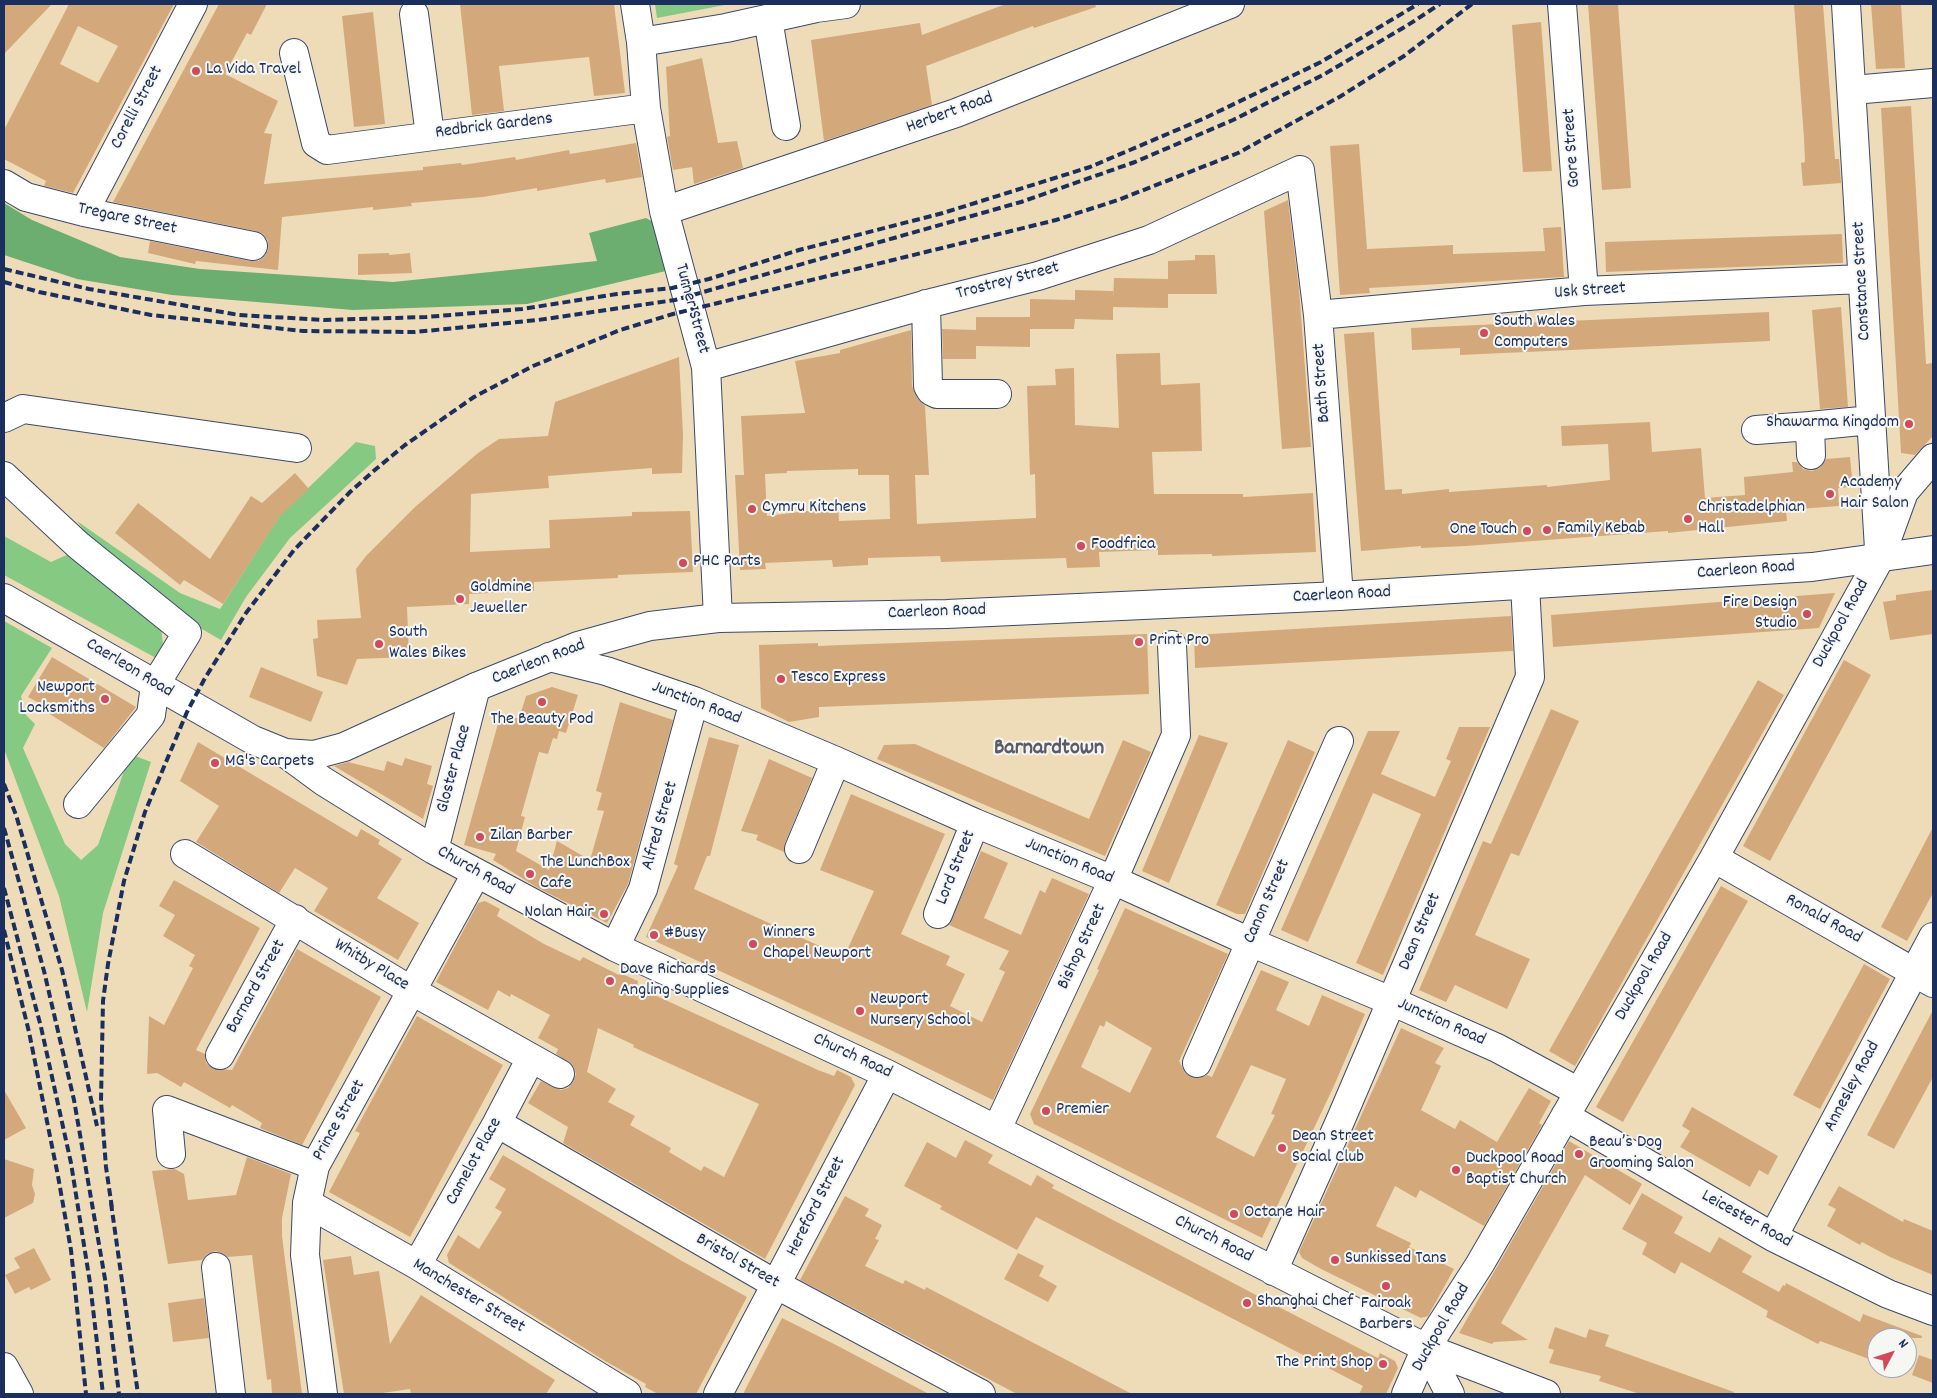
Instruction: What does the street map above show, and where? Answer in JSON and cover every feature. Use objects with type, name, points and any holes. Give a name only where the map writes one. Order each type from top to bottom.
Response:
[{"type":"street","name":"Corelli Street","points":[[84,212],[193,4]]},
{"type":"street","name":"Turner Street","points":[[635,4],[641,42],[646,108],[664,211],[706,367],[718,618]]},
{"type":"street","points":[[641,42],[726,28],[815,6],[846,4]]},
{"type":"street","name":"Herbert Road","points":[[664,211],[956,113],[1230,4]]},
{"type":"street","name":"Gore Street","points":[[1562,4],[1584,292]]},
{"type":"street","name":"Constance Street","points":[[1846,4],[1853,90],[1862,279],[1880,558]]},
{"type":"street","points":[[414,14],[430,135]]},
{"type":"street","points":[[768,19],[786,126]]},
{"type":"street","name":"Redbrick Gardens","points":[[294,53],[316,143],[327,150],[341,146],[646,108]]},
{"type":"street","points":[[1853,90],[1933,83]]},
{"type":"street","name":"Trostrey Street","points":[[706,367],[926,304],[1038,276],[1149,240],[1300,170]]},
{"type":"street","name":"Bath Street","points":[[1300,170],[1318,315],[1339,596]]},
{"type":"street","name":"Tregare Street","points":[[4,184],[26,197],[84,212],[254,246]]},
{"type":"street","name":"Usk Street","points":[[1318,315],[1584,292],[1862,279]]},
{"type":"street","points":[[926,304],[928,386],[931,391],[937,394],[997,394]]},
{"type":"street","points":[[4,418],[23,409],[298,448]]},
{"type":"street","points":[[1756,430],[1871,420]]},
{"type":"street","points":[[1810,426],[1811,455]]},
{"type":"street","name":"Duckpool Road","points":[[1406,1394],[1426,1348],[1480,1264],[1714,858],[1880,558],[1904,492],[1933,458]]},
{"type":"street","points":[[4,476],[78,545],[187,633],[155,685],[151,715],[78,804]]},
{"type":"street","name":"Caerleon Road","points":[[4,598],[253,740],[285,753],[314,755],[344,746],[476,687],[549,657],[630,631],[718,618],[947,614],[1525,586],[1812,567],[1933,550]]},
{"type":"street","name":"Dean Street","points":[[1273,1271],[1530,677],[1525,586]]},
{"type":"street","name":"Bishop Street","points":[[997,1129],[1113,880],[1176,735],[1172,645]]},
{"type":"street","name":"Junction Road","points":[[549,657],[606,671],[694,701],[836,760],[975,823],[1113,880],[1250,942],[1497,1048],[1579,1092]]},
{"type":"street","name":"Gloster Place","points":[[434,850],[476,687]]},
{"type":"street","name":"Alfred Street","points":[[615,947],[643,889],[694,701]]},
{"type":"street","name":"Canon Street","points":[[1197,1063],[1339,741]]},
{"type":"street","name":"Church Road","points":[[285,753],[323,781],[434,850],[615,947],[887,1074],[1426,1348],[1546,1394]]},
{"type":"street","points":[[799,849],[836,760]]},
{"type":"street","name":"Lord Street","points":[[938,914],[975,823]]},
{"type":"street","name":"Whitby Place","points":[[185,854],[412,991],[560,1074]]},
{"type":"street","name":"Ronald Road","points":[[1714,858],[1924,977]]},
{"type":"street","name":"Prince Street","points":[[323,1394],[305,1255],[307,1203],[315,1166],[476,874]]},
{"type":"street","name":"Barnard Street","points":[[220,1055],[295,919]]},
{"type":"street","name":"Annesley Road","points":[[1772,1237],[1924,977],[1933,937]]},
{"type":"street","name":"Camelot Place","points":[[417,1265],[497,1124],[531,1058]]},
{"type":"street","name":"Hereford Street","points":[[718,1394],[887,1074]]},
{"type":"street","points":[[171,1154],[167,1110],[315,1166]]},
{"type":"street","name":"Leicester Road","points":[[1565,1116],[1772,1237],[1888,1294],[1933,1311]]},
{"type":"street","name":"Bristol Street","points":[[497,1124],[776,1285],[980,1394]]},
{"type":"street","name":"Manchester Street","points":[[307,1203],[417,1265],[627,1394]]},
{"type":"street","points":[[216,1268],[231,1394]]},
{"type":"street","points":[[1426,1348],[1450,1394]]},
{"type":"street","points":[[4,1367],[19,1394]]},
{"type":"green space","points":[[655,4],[730,4],[657,18]]},
{"type":"green space","points":[[4,203],[32,220],[120,257],[200,269],[393,282],[597,261],[589,233],[646,218],[655,223],[670,270],[527,304],[353,310],[172,295],[77,279],[4,255]]},
{"type":"green space","points":[[356,442],[375,446],[376,459],[290,538],[246,597],[221,640],[195,625],[93,544],[77,521],[180,593],[220,609],[280,515]]},
{"type":"green space","points":[[4,536],[51,562],[71,553],[161,627],[163,645],[156,658],[4,575]]},
{"type":"green space","points":[[4,621],[52,648],[21,696],[26,715],[35,724],[23,748],[65,844],[81,860],[98,845],[130,754],[151,762],[103,913],[87,1012],[59,896],[4,749]]},
{"type":"building","points":[[4,4],[52,4],[4,54]]},
{"type":"building","points":[[69,4],[174,4],[73,193],[44,186],[46,181],[4,159],[4,130]],"holes":[[[78,26],[118,46],[98,83],[60,64]]]},
{"type":"building","points":[[219,4],[267,4],[251,35],[247,33],[225,74],[278,101],[264,133],[272,134],[264,184],[423,170],[423,167],[461,163],[462,165],[515,157],[516,160],[569,150],[570,154],[636,143],[642,177],[606,183],[605,179],[537,191],[537,188],[483,197],[411,203],[412,206],[373,210],[373,207],[282,217],[278,270],[196,261],[195,264],[148,253],[150,241],[250,261],[258,261],[264,257],[268,250],[268,241],[263,234],[256,231],[113,202]]},
{"type":"building","points":[[460,4],[614,4],[625,93],[594,96],[589,57],[499,66],[504,111],[472,115]]},
{"type":"building","points":[[1006,4],[1095,4],[1096,7],[1034,28],[1033,26],[926,66],[932,105],[824,141],[811,40],[920,23],[922,35]]},
{"type":"building","points":[[1588,4],[1618,4],[1631,188],[1602,190]]},
{"type":"building","points":[[1794,4],[1823,4],[1835,159],[1839,159],[1841,183],[1803,186],[1801,163],[1805,162],[1804,138]]},
{"type":"building","points":[[1871,4],[1901,4],[1905,68],[1876,69]]},
{"type":"building","points":[[373,12],[385,124],[354,127],[342,16]]},
{"type":"building","points":[[1541,22],[1552,171],[1523,172],[1512,25]]},
{"type":"building","points":[[702,58],[718,143],[737,141],[743,168],[694,184],[692,167],[673,170],[667,137],[670,136],[666,67]]},
{"type":"building","points":[[1911,106],[1926,364],[1933,363],[1933,436],[1915,455],[1901,453],[1881,108]]},
{"type":"building","points":[[1359,144],[1367,249],[1453,245],[1453,254],[1545,251],[1543,228],[1561,227],[1564,277],[1369,288],[1370,293],[1340,295],[1330,146]]},
{"type":"building","points":[[1288,200],[1299,289],[1311,447],[1282,449],[1264,211]]},
{"type":"building","points":[[1842,234],[1843,263],[1606,272],[1605,242]]},
{"type":"building","points":[[389,253],[389,255],[410,253],[412,273],[358,275],[358,254]]},
{"type":"building","points":[[1195,255],[1215,255],[1217,294],[1168,294],[1168,308],[1113,307],[1113,320],[1075,319],[1074,329],[1030,329],[1030,347],[976,346],[976,359],[943,359],[942,329],[976,330],[976,317],[1030,317],[1030,299],[1075,300],[1075,290],[1113,291],[1113,299],[1114,278],[1168,279],[1168,261],[1195,260]]},
{"type":"building","points":[[1841,307],[1848,407],[1820,409],[1812,310]]},
{"type":"building","points":[[1769,312],[1770,341],[1460,355],[1460,348],[1412,350],[1411,328]]},
{"type":"building","points":[[911,330],[912,386],[918,399],[925,406],[929,475],[915,475],[917,524],[1036,518],[1035,474],[1030,475],[1027,386],[1056,385],[1055,369],[1074,368],[1075,425],[1119,428],[1116,354],[1160,353],[1161,385],[1200,383],[1202,451],[1152,452],[1154,494],[1243,494],[1243,497],[1313,493],[1316,552],[1212,556],[1212,554],[1158,555],[1158,550],[1099,552],[1100,567],[1067,568],[1066,558],[941,562],[940,556],[868,558],[868,565],[833,567],[832,560],[765,563],[766,569],[740,570],[735,475],[744,475],[741,416],[805,413],[795,361],[840,353],[840,350]],"holes":[[[858,469],[858,475],[889,475],[890,519],[839,521],[838,506],[815,507],[815,510],[767,516],[765,474],[787,473],[787,471]]]},
{"type":"building","points":[[1374,332],[1385,490],[1402,489],[1402,494],[1449,489],[1449,492],[1547,485],[1547,487],[1610,480],[1608,444],[1562,446],[1561,426],[1650,422],[1652,452],[1701,448],[1705,498],[1745,495],[1744,477],[1793,472],[1792,462],[1797,462],[1803,469],[1812,471],[1820,468],[1826,459],[1850,457],[1853,487],[1838,488],[1839,506],[1786,510],[1787,521],[1668,533],[1668,531],[1466,546],[1421,548],[1421,546],[1361,551],[1344,334]]},
{"type":"building","points":[[679,357],[683,434],[682,473],[652,474],[652,468],[548,476],[549,488],[471,494],[470,552],[550,548],[549,520],[632,516],[632,512],[690,511],[693,572],[618,575],[618,578],[534,582],[534,591],[469,594],[469,604],[407,607],[409,657],[357,659],[347,685],[317,676],[313,639],[318,638],[317,620],[361,618],[356,569],[366,556],[415,507],[478,453],[499,439],[548,436],[555,402]]},
{"type":"building","points":[[295,473],[309,489],[280,516],[223,604],[184,580],[180,585],[115,533],[138,503],[210,559],[251,496],[262,503]]},
{"type":"building","points":[[1933,590],[1933,634],[1890,640],[1883,602],[1896,600],[1896,595]]},
{"type":"building","points":[[1835,593],[1819,628],[1553,647],[1551,615]]},
{"type":"building","points":[[1511,616],[1513,651],[1195,668],[1194,635]]},
{"type":"building","points":[[1147,634],[1149,694],[819,707],[819,717],[789,722],[761,708],[759,645],[818,643],[818,646]]},
{"type":"building","points":[[52,657],[136,707],[104,748],[48,713],[50,709],[28,697]]},
{"type":"building","points":[[1844,660],[1871,675],[1770,861],[1743,846]]},
{"type":"building","points":[[261,667],[323,692],[311,722],[249,697]]},
{"type":"building","points":[[1758,680],[1784,695],[1575,1066],[1549,1051]]},
{"type":"building","points":[[552,687],[578,695],[566,733],[559,731],[557,739],[553,738],[548,754],[539,752],[521,816],[525,817],[516,851],[549,870],[557,841],[590,860],[604,811],[597,810],[602,793],[596,791],[620,702],[673,720],[628,884],[607,923],[538,888],[493,860],[496,854],[464,845],[501,713],[519,719],[526,696]]},
{"type":"building","points":[[1551,709],[1579,721],[1519,856],[1511,853],[1475,935],[1530,959],[1507,1009],[1455,985],[1446,1002],[1419,990],[1483,841],[1491,844]]},
{"type":"building","points":[[1459,727],[1490,727],[1383,975],[1356,963],[1421,814],[1373,793],[1308,942],[1281,930],[1368,731],[1400,731],[1381,774],[1435,797],[1451,761],[1446,759]]},
{"type":"building","points":[[1199,735],[1228,743],[1169,883],[1142,871]]},
{"type":"building","points":[[709,737],[739,745],[710,856],[707,856],[694,889],[844,957],[874,891],[820,870],[851,794],[945,834],[901,934],[950,956],[946,965],[965,974],[950,1006],[982,1022],[1005,972],[999,969],[1009,951],[949,925],[981,851],[1008,863],[984,918],[1021,935],[1040,890],[1045,893],[1052,878],[1089,894],[993,1100],[878,1044],[646,937],[678,866],[674,864]]},
{"type":"building","points":[[1123,740],[1151,752],[1105,856],[877,759],[884,745],[915,744],[1089,819]]},
{"type":"building","points":[[1288,740],[1315,752],[1245,914],[1237,914],[1216,905]]},
{"type":"building","points":[[198,742],[357,837],[361,829],[380,840],[378,844],[402,859],[377,898],[419,923],[398,960],[314,911],[328,888],[295,868],[279,893],[196,842],[219,806],[180,781]]},
{"type":"building","points":[[405,758],[432,766],[427,784],[433,786],[423,819],[334,766],[348,762],[384,771],[387,761],[402,766]]},
{"type":"building","points":[[769,759],[812,778],[785,843],[784,852],[756,840],[758,835],[741,831]]},
{"type":"building","points":[[1933,827],[1933,893],[1907,941],[1881,927]]},
{"type":"building","points":[[174,880],[260,928],[196,1050],[205,1054],[206,1063],[212,1068],[232,1070],[297,949],[381,997],[302,1145],[260,1128],[262,1123],[232,1105],[230,1108],[184,1082],[181,1087],[157,1073],[147,1074],[149,1016],[164,1025],[193,968],[189,966],[195,955],[163,936],[175,915],[159,906]]},
{"type":"building","points":[[1721,886],[1748,901],[1623,1122],[1596,1107]]},
{"type":"building","points":[[485,901],[500,909],[497,916],[544,944],[580,961],[583,957],[619,975],[620,973],[638,981],[637,987],[818,1070],[834,1076],[837,1070],[851,1077],[855,1085],[765,1259],[563,1143],[568,1127],[528,1103],[541,1081],[561,1090],[568,1088],[576,1074],[573,1066],[556,1054],[558,1049],[538,1038],[550,1015],[511,994],[510,997],[498,990],[488,1010],[436,982],[478,903]],"holes":[[[598,1028],[634,1045],[633,1047],[759,1104],[724,1177],[704,1166],[701,1171],[669,1152],[671,1148],[630,1125],[635,1116],[608,1102],[616,1089],[587,1072]]]},
{"type":"building","points":[[1125,908],[1228,954],[1179,1061],[1185,1073],[1191,1077],[1199,1078],[1207,1075],[1212,1077],[1261,970],[1289,982],[1276,1010],[1309,1026],[1322,995],[1365,1014],[1333,1088],[1262,1238],[1034,1124],[1030,1114],[1099,970],[1097,969]],"holes":[[[1106,1021],[1152,1048],[1130,1093],[1081,1067],[1100,1025],[1104,1027]],[[1251,1065],[1286,1079],[1271,1114],[1275,1115],[1254,1157],[1216,1137]]]},
{"type":"building","points":[[1864,964],[1890,979],[1820,1109],[1793,1095]]},
{"type":"building","points":[[1933,1010],[1933,1077],[1894,1149],[1867,1135]]},
{"type":"building","points":[[417,1016],[503,1065],[410,1237],[329,1192],[360,1133],[355,1131]]},
{"type":"building","points":[[1401,1028],[1444,1048],[1435,1063],[1441,1066],[1421,1110],[1455,1129],[1460,1120],[1497,1142],[1529,1088],[1551,1101],[1539,1123],[1542,1125],[1484,1226],[1420,1190],[1416,1198],[1395,1186],[1376,1226],[1411,1243],[1409,1247],[1454,1269],[1428,1316],[1421,1318],[1321,1269],[1302,1258],[1299,1252]]},
{"type":"building","points":[[4,1090],[26,1128],[4,1140]]},
{"type":"building","points":[[1692,1107],[1778,1156],[1768,1175],[1759,1170],[1750,1187],[1680,1147],[1690,1131],[1682,1126]]},
{"type":"building","points":[[965,1140],[993,1155],[988,1163],[1031,1186],[1037,1175],[1054,1185],[1052,1188],[1277,1306],[1378,1358],[1380,1353],[1395,1361],[1398,1368],[1386,1394],[1359,1394],[1363,1386],[1036,1217],[1017,1250],[940,1209],[942,1206],[904,1186],[927,1142],[956,1158]]},
{"type":"building","points":[[1569,1141],[1642,1184],[1630,1205],[1585,1175],[1501,1323],[1528,1340],[1494,1342],[1492,1344],[1459,1333]]},
{"type":"building","points":[[503,1155],[682,1261],[747,1297],[696,1394],[658,1394],[645,1387],[646,1384],[605,1361],[449,1263],[447,1255],[458,1235],[479,1249],[502,1212],[495,1208],[506,1189],[489,1179]]},
{"type":"building","points":[[247,1157],[291,1174],[282,1218],[282,1236],[302,1394],[272,1394],[271,1379],[267,1380],[252,1255],[228,1257],[215,1251],[207,1254],[202,1260],[168,1264],[152,1171],[175,1169],[184,1174],[188,1200],[236,1195]]},
{"type":"building","points":[[4,1159],[34,1169],[32,1185],[35,1194],[33,1203],[4,1218]]},
{"type":"building","points":[[1839,1186],[1903,1222],[1904,1219],[1933,1231],[1933,1275],[1890,1257],[1862,1242],[1860,1245],[1827,1226],[1836,1209],[1828,1205]]},
{"type":"building","points":[[1642,1193],[1683,1217],[1674,1233],[1710,1253],[1719,1237],[1752,1256],[1742,1272],[1779,1292],[1786,1283],[1860,1322],[1863,1314],[1901,1328],[1867,1328],[1867,1358],[1820,1341],[1818,1344],[1766,1317],[1768,1311],[1681,1262],[1675,1274],[1642,1254],[1647,1243],[1622,1229]]},
{"type":"building","points":[[845,1196],[869,1209],[865,1216],[882,1225],[875,1239],[879,1240],[865,1266],[903,1284],[905,1280],[925,1290],[926,1287],[1132,1394],[1017,1394],[800,1280]]},
{"type":"building","points":[[34,1248],[51,1280],[31,1290],[29,1287],[15,1294],[5,1275],[20,1268],[14,1258]]},
{"type":"building","points":[[1018,1253],[1044,1266],[1039,1276],[1057,1286],[1048,1302],[1004,1279]]},
{"type":"building","points":[[351,1256],[354,1275],[379,1271],[390,1344],[421,1295],[555,1380],[546,1394],[411,1394],[410,1389],[376,1394],[344,1394],[323,1260]]},
{"type":"building","points":[[204,1298],[209,1338],[173,1342],[168,1303]]},
{"type":"building","points":[[782,1318],[836,1345],[929,1394],[743,1394]]},
{"type":"building","points":[[1555,1327],[1586,1338],[1589,1329],[1609,1335],[1605,1346],[1734,1392],[1733,1394],[1640,1394],[1599,1381],[1601,1376],[1549,1363],[1554,1350],[1548,1348]]},
{"type":"building","points":[[1919,1355],[1933,1360],[1933,1383],[1917,1377]]},
{"type":"railway","points":[[4,269],[89,289],[239,315],[324,320],[426,317],[522,309],[617,294],[672,288],[709,279],[799,250],[943,213],[1090,167],[1205,118],[1321,62],[1418,4]]},
{"type":"railway","points":[[4,282],[39,292],[151,315],[303,331],[415,332],[538,320],[675,300],[1021,202],[1135,162],[1233,120],[1323,75],[1440,4]]},
{"type":"railway","points":[[112,1208],[106,1167],[101,1101],[103,1001],[124,881],[145,812],[187,712],[205,678],[246,613],[294,550],[350,492],[405,445],[474,397],[533,366],[620,330],[673,314],[1056,220],[1118,200],[1238,153],[1341,96],[1404,56],[1472,4]]},
{"type":"railway","points":[[4,784],[16,815],[62,970],[97,1126]]},
{"type":"railway","points":[[4,828],[44,971],[74,1100],[105,1279],[119,1394]]},
{"type":"railway","points":[[4,888],[41,1027],[71,1163],[90,1283],[103,1394]]},
{"type":"railway","points":[[4,930],[29,1032],[58,1176],[71,1250],[86,1394]]},
{"type":"railway","points":[[111,1203],[138,1394]]},
{"type":"place","name":"La Vida Travel","points":[[196,71]]},
{"type":"place","name":"South Wales Computers","points":[[1484,333]]},
{"type":"place","name":"Shawarma Kingdom","points":[[1909,424]]},
{"type":"place","name":"Academy Hair Salon","points":[[1830,494]]},
{"type":"place","name":"Cymru Kitchens","points":[[752,509]]},
{"type":"place","name":"Christadelphian Hall","points":[[1688,519]]},
{"type":"place","name":"Family Kebab","points":[[1547,530]]},
{"type":"place","name":"One Touch","points":[[1527,531]]},
{"type":"place","name":"Foodfrica","points":[[1081,546]]},
{"type":"place","name":"PHC Parts","points":[[683,563]]},
{"type":"place","name":"Goldmine Jeweller","points":[[460,599]]},
{"type":"place","name":"Fire Design Studio","points":[[1807,614]]},
{"type":"place","name":"Print Pro","points":[[1139,642]]},
{"type":"place","name":"South Wales Bikes","points":[[379,644]]},
{"type":"place","name":"Tesco Express","points":[[781,679]]},
{"type":"place","name":"Newport Locksmiths","points":[[105,699]]},
{"type":"place","name":"The Beauty Pod","points":[[542,702]]},
{"type":"place","name":"MG's Carpets","points":[[215,763]]},
{"type":"place","name":"Zilan Barber","points":[[480,837]]},
{"type":"place","name":"The LunchBox Cafe","points":[[530,874]]},
{"type":"place","name":"Nolan Hair","points":[[604,914]]},
{"type":"place","name":"#Busy","points":[[654,935]]},
{"type":"place","name":"Winners Chapel Newport","points":[[753,944]]},
{"type":"place","name":"Dave Richards Angling Supplies","points":[[610,981]]},
{"type":"place","name":"Newport Nursery School","points":[[860,1011]]},
{"type":"place","name":"Premier","points":[[1046,1111]]},
{"type":"place","name":"Dean Street Social Club","points":[[1282,1148]]},
{"type":"place","name":"Beau’s Dog Grooming Salon","points":[[1579,1154]]},
{"type":"place","name":"Duckpool Road Baptist Church","points":[[1456,1170]]},
{"type":"place","name":"Octane Hair","points":[[1234,1214]]},
{"type":"place","name":"Sunkissed Tans","points":[[1335,1260]]},
{"type":"place","name":"Fairoak Barbers","points":[[1386,1286]]},
{"type":"place","name":"Shanghai Chef","points":[[1247,1303]]},
{"type":"place","name":"The Print Shop","points":[[1383,1364]]},
{"type":"district","name":"Barnardtown","points":[[1049,750]]}]
